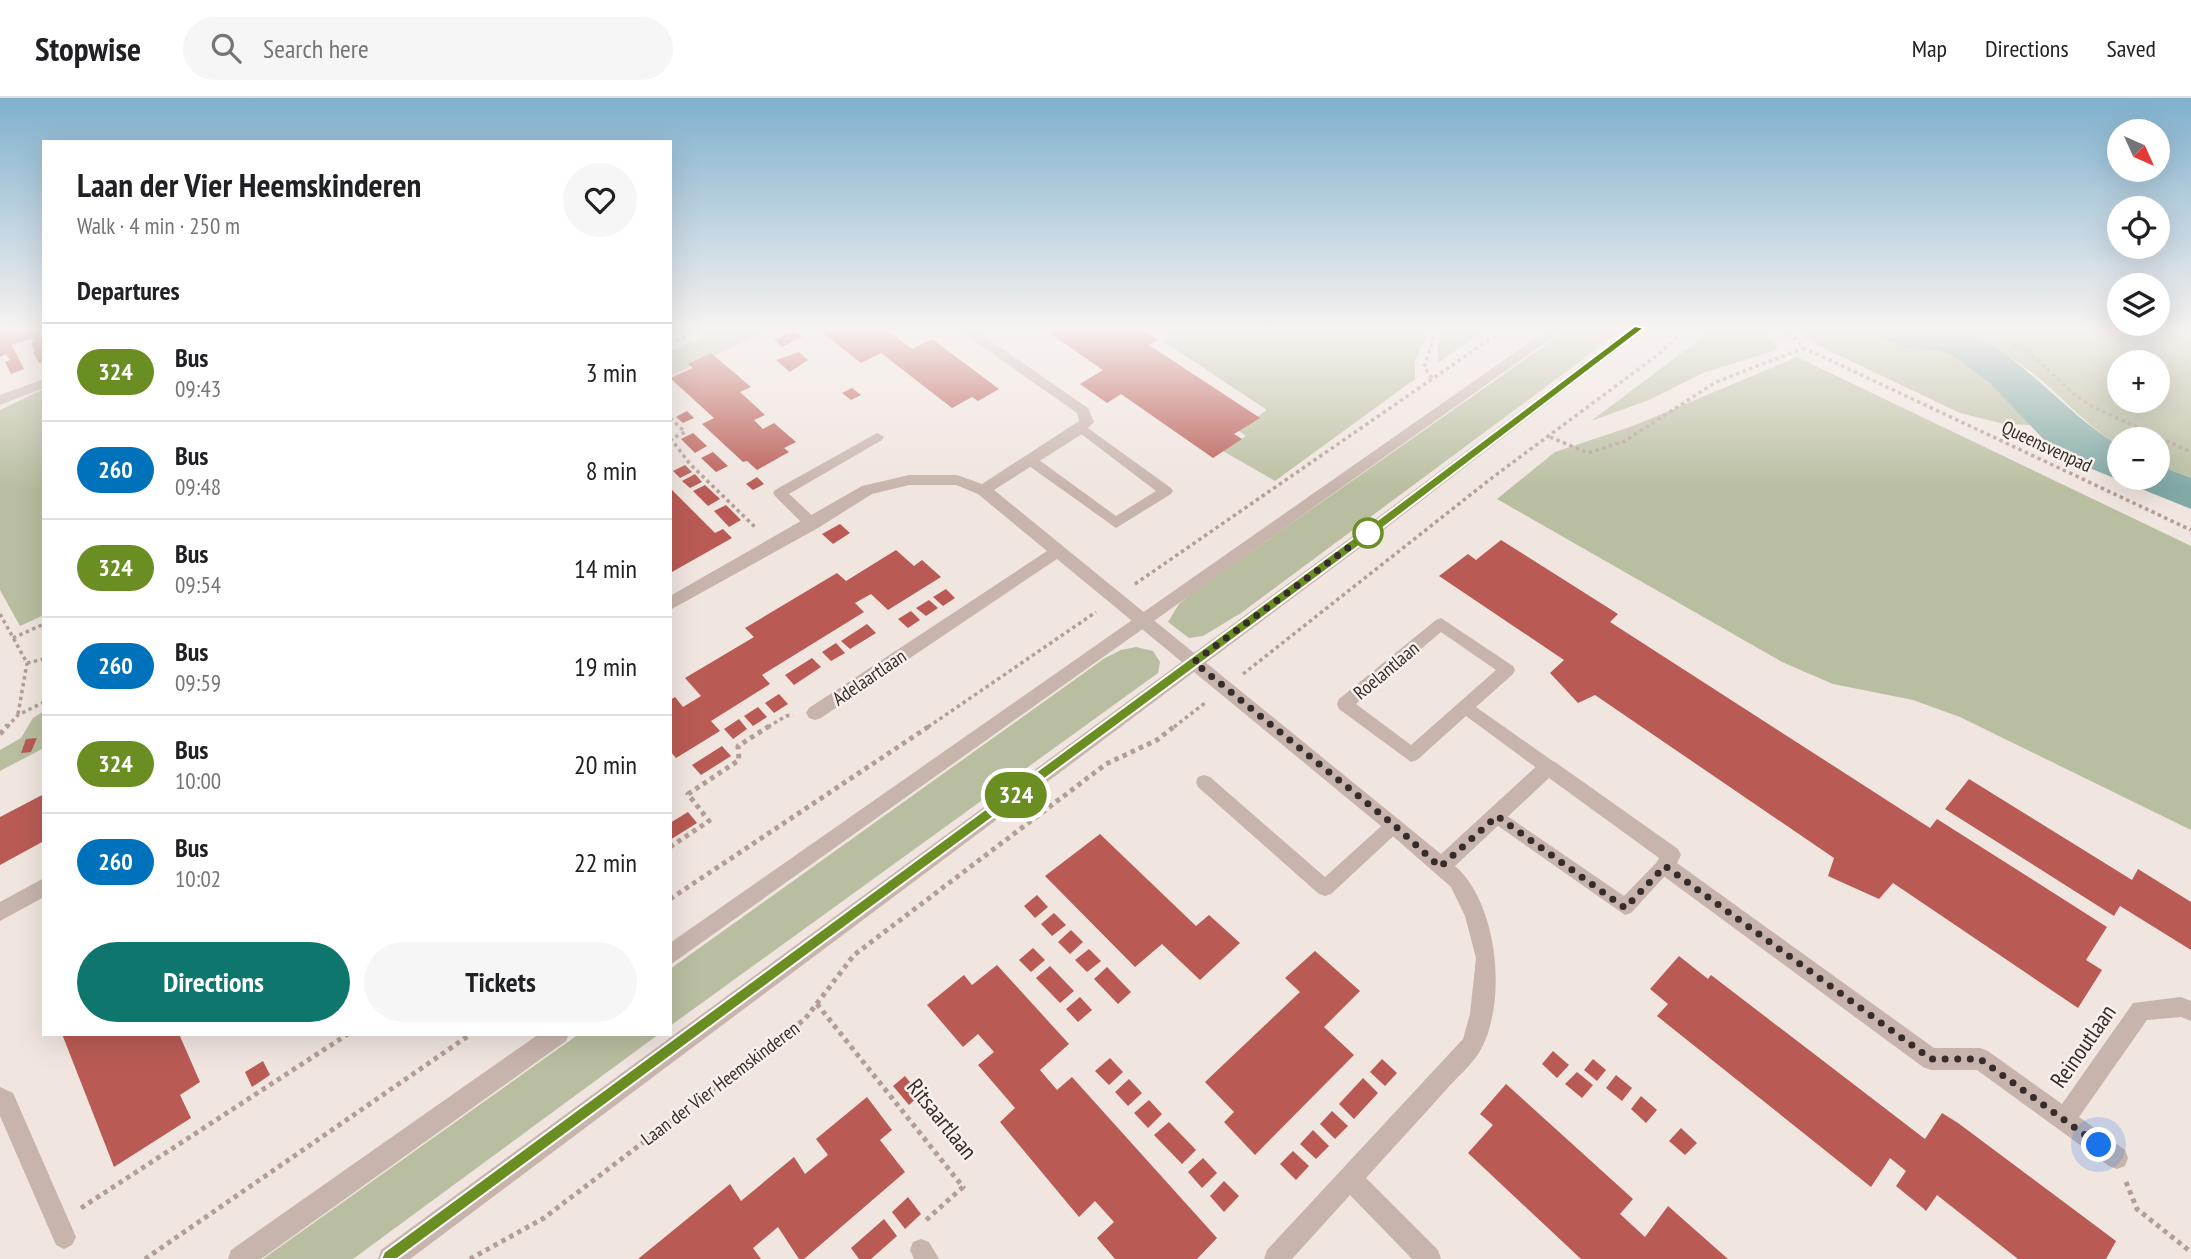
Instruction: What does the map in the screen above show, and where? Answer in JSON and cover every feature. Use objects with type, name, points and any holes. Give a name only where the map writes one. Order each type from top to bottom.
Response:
[{"type":"street","points":[[983,490],[1087,422],[1083,411],[1041,382]]},
{"type":"street","points":[[672,954],[1482,382]]},
{"type":"street","points":[[390,1259],[1567,382]]},
{"type":"street","points":[[0,400],[42,384]]},
{"type":"street","points":[[672,603],[867,490],[909,480],[957,480],[983,490],[1394,825],[1458,881],[1475,915],[1486,958],[1482,1014],[1472,1045],[1276,1259]]},
{"type":"street","name":"Adelaartlaan","points":[[815,713],[1058,551]]},
{"type":"street","points":[[1440,867],[1548,767],[1671,855],[1665,866],[1931,1059],[1980,1059],[2117,1158]]},
{"type":"street","points":[[0,912],[42,888]]},
{"type":"street","name":"Reinoutlaan","points":[[2064,1120],[2141,1010],[2181,1007],[2191,1011]]},
{"type":"street","points":[[240,1259],[555,1036]]},
{"type":"street","points":[[0,1098],[5,1101],[61,1230]]},
{"type":"street","points":[[1351,1179],[1429,1259]]},
{"type":"lane","points":[[1030,460],[1116,523],[1166,491],[1081,427]]},
{"type":"lane","points":[[812,524],[780,492],[877,437]]},
{"type":"lane","name":"Roelantlaan","points":[[1441,624],[1507,670],[1466,708],[1411,755],[1345,704],[1441,624]]},
{"type":"lane","points":[[1466,708],[1548,767]]},
{"type":"lane","points":[[1204,782],[1325,888],[1394,825]]},
{"type":"lane","points":[[1497,816],[1625,908],[1665,866]]},
{"type":"path","points":[[672,898],[1032,658],[1114,598],[1426,382]]},
{"type":"path","name":"Laan der Vier Heemskinderen","points":[[470,1259],[544,1217],[805,1019],[854,956],[1106,764],[1157,740],[1493,477],[1623,382]]},
{"type":"path","points":[[1550,438],[1588,453],[1625,441],[1716,382]]},
{"type":"path","name":"Queensvenpad","points":[[1877,382],[2191,530]]},
{"type":"path","points":[[2061,382],[2091,406],[2191,452]]},
{"type":"path","points":[[672,420],[685,432],[672,438]]},
{"type":"path","points":[[672,440],[690,464],[774,546]]},
{"type":"path","points":[[0,614],[27,663],[18,715]]},
{"type":"path","points":[[13,638],[42,625]]},
{"type":"path","points":[[27,663],[42,659]]},
{"type":"path","points":[[0,734],[18,715],[42,703]]},
{"type":"path","name":"Adelaartlaan","points":[[672,846],[709,821],[688,794],[739,760],[738,747],[786,716],[815,713]]},
{"type":"path","name":"Ritsaartlaan","points":[[817,1004],[963,1186],[909,1236],[924,1254]]},
{"type":"path","points":[[61,1230],[345,1036]]},
{"type":"path","points":[[145,1259],[468,1036]]},
{"type":"path","points":[[2117,1158],[2137,1209],[2191,1252]]},
{"type":"green space","points":[[1225,382],[1411,382],[1275,481],[1223,451],[1246,436],[1238,430],[1267,410]]},
{"type":"green space","points":[[1493,382],[1552,382],[1241,613],[1203,636],[1189,638],[1168,622],[1179,604]]},
{"type":"green space","points":[[1643,382],[1685,382],[1649,400],[1591,421]]},
{"type":"green space","points":[[1737,382],[1849,382],[2191,546],[2191,830],[1960,717],[1913,700],[1833,684],[1782,662],[1497,499],[1555,452],[1633,426]]},
{"type":"green space","points":[[1895,382],[1989,382],[2031,425],[2004,424],[1960,413]]},
{"type":"green space","points":[[2043,382],[2107,382],[2107,413],[2170,413],[2170,382],[2191,382],[2191,478],[2170,470],[2170,427],[2107,427],[2107,438]]},
{"type":"green space","points":[[42,390],[42,616],[20,626],[0,590],[0,410]]},
{"type":"green space","points":[[1136,647],[1153,651],[1160,662],[1158,673],[672,1025],[672,968],[1105,658],[1121,650]]},
{"type":"green space","points":[[42,712],[42,749],[0,771],[0,750],[21,738],[33,718]]},
{"type":"green space","points":[[576,1036],[656,1036],[353,1259],[263,1259]]},
{"type":"water","points":[[1989,382],[2039,382],[2107,437],[2107,475],[2077,463],[2049,445]]},
{"type":"water","points":[[2170,470],[2191,478],[2191,509],[2144,490],[2170,490]]},
{"type":"building","points":[[675,382],[745,382],[751,387],[740,392],[765,415],[754,420],[763,429],[774,423],[796,442],[784,448],[789,452],[757,470],[747,461],[743,462],[702,424],[714,418]]},
{"type":"building","points":[[919,382],[990,382],[999,389],[978,401],[972,397],[952,408]]},
{"type":"building","points":[[1206,382],[1260,418],[1234,434],[1242,439],[1213,458],[1121,394],[1107,403],[1080,384]]},
{"type":"building","points":[[852,388],[861,395],[851,400],[842,393]]},
{"type":"building","points":[[687,411],[694,418],[683,423],[676,417]]},
{"type":"building","points":[[693,433],[707,446],[695,453],[681,439]]},
{"type":"building","points":[[713,452],[728,466],[716,472],[701,458]]},
{"type":"building","points":[[685,465],[692,472],[680,478],[673,471]]},
{"type":"building","points":[[695,474],[702,482],[690,488],[682,481]]},
{"type":"building","points":[[757,477],[764,484],[753,490],[746,484]]},
{"type":"building","points":[[705,485],[720,499],[708,506],[693,491]]},
{"type":"building","points":[[672,490],[715,533],[723,529],[732,538],[672,572]]},
{"type":"building","points":[[726,505],[741,520],[729,527],[714,511]]},
{"type":"building","points":[[840,524],[850,533],[833,544],[822,534]]},
{"type":"building","points":[[1501,540],[1618,614],[1610,622],[1930,828],[1937,819],[2107,927],[2086,960],[2102,970],[2078,1008],[1893,883],[1879,899],[1828,876],[1834,858],[1595,695],[1578,703],[1550,673],[1564,660],[1439,576],[1468,554],[1476,560]]},
{"type":"building","points":[[896,550],[914,566],[922,560],[941,577],[888,610],[871,594],[855,603],[864,612],[762,675],[770,684],[711,721],[720,731],[676,758],[672,753],[672,699],[675,697],[683,707],[701,696],[685,678],[754,637],[745,628],[837,573],[846,581]]},
{"type":"building","points":[[946,589],[955,598],[943,606],[933,597]]},
{"type":"building","points":[[929,600],[938,608],[926,616],[916,608]]},
{"type":"building","points":[[911,611],[920,620],[908,628],[898,619]]},
{"type":"building","points":[[867,624],[876,633],[850,649],[841,641]]},
{"type":"building","points":[[836,643],[845,653],[831,661],[822,652]]},
{"type":"building","points":[[812,658],[821,667],[794,685],[785,675]]},
{"type":"building","points":[[779,694],[788,704],[774,713],[765,703]]},
{"type":"building","points":[[758,707],[767,717],[753,726],[744,716]]},
{"type":"building","points":[[739,719],[747,729],[733,739],[724,729]]},
{"type":"building","points":[[37,738],[31,752],[21,753],[26,739]]},
{"type":"building","points":[[722,746],[731,756],[701,775],[692,765]]},
{"type":"building","points":[[1969,779],[2132,880],[2138,869],[2191,902],[2191,950],[2120,906],[2114,916],[1945,809]]},
{"type":"building","points":[[42,795],[42,842],[0,865],[0,817]]},
{"type":"building","points":[[688,812],[697,823],[672,839],[672,822]]},
{"type":"building","points":[[1100,834],[1196,926],[1209,915],[1240,943],[1200,980],[1162,944],[1135,967],[1045,876]]},
{"type":"building","points":[[1037,895],[1048,907],[1035,918],[1024,906]]},
{"type":"building","points":[[1054,913],[1066,925],[1052,936],[1041,924]]},
{"type":"building","points":[[1071,930],[1083,942],[1070,954],[1058,942]]},
{"type":"building","points":[[1033,948],[1045,960],[1031,972],[1019,960]]},
{"type":"building","points":[[1089,949],[1101,961],[1087,972],[1075,960]]},
{"type":"building","points":[[1315,951],[1360,991],[1324,1027],[1354,1055],[1255,1155],[1224,1122],[1234,1112],[1205,1082],[1300,992],[1285,978]]},
{"type":"building","points":[[1679,956],[1708,979],[1711,975],[1925,1139],[1942,1113],[1958,1123],[2116,1241],[2106,1259],[2018,1259],[1937,1195],[1926,1211],[1896,1186],[1906,1171],[1890,1158],[1871,1187],[1657,1016],[1668,1004],[1650,989]]},
{"type":"building","points":[[997,965],[1069,1044],[1040,1070],[1057,1090],[1072,1077],[1217,1238],[1197,1259],[1115,1259],[1097,1238],[1114,1222],[1095,1201],[1079,1217],[1000,1122],[1015,1108],[978,1065],[994,1052],[978,1034],[963,1047],[927,1005],[964,975],[972,985]]},
{"type":"building","points":[[1050,966],[1074,991],[1060,1003],[1036,978]]},
{"type":"building","points":[[1107,967],[1131,992],[1118,1004],[1094,979]]},
{"type":"building","points":[[1080,997],[1092,1010],[1078,1022],[1066,1009]]},
{"type":"building","points":[[63,1036],[180,1036],[200,1082],[180,1095],[191,1118],[114,1167]]},
{"type":"building","points":[[1553,1051],[1569,1065],[1557,1078],[1542,1064]]},
{"type":"building","points":[[1110,1058],[1123,1072],[1109,1085],[1095,1071]]},
{"type":"building","points":[[1382,1059],[1397,1073],[1385,1086],[1370,1072]]},
{"type":"building","points":[[1593,1059],[1606,1070],[1597,1081],[1584,1070]]},
{"type":"building","points":[[263,1061],[270,1075],[252,1087],[245,1072]]},
{"type":"building","points":[[1577,1072],[1593,1085],[1582,1098],[1565,1084]]},
{"type":"building","points":[[1616,1075],[1632,1088],[1622,1101],[1606,1088]]},
{"type":"building","points":[[905,1076],[920,1095],[909,1105],[893,1086]]},
{"type":"building","points":[[1363,1078],[1378,1093],[1354,1119],[1339,1104]]},
{"type":"building","points":[[1129,1079],[1142,1093],[1128,1106],[1115,1092]]},
{"type":"building","points":[[1506,1084],[1633,1199],[1620,1214],[1645,1237],[1668,1206],[1728,1259],[1581,1259],[1468,1153],[1493,1125],[1480,1114]]},
{"type":"building","points":[[1641,1096],[1657,1110],[1646,1123],[1631,1109]]},
{"type":"building","points":[[867,1097],[892,1130],[880,1140],[905,1172],[804,1259],[799,1259],[778,1227],[753,1248],[761,1259],[638,1259],[730,1184],[741,1201],[794,1157],[805,1174],[828,1155],[816,1139]]},
{"type":"building","points":[[1149,1100],[1162,1114],[1148,1128],[1134,1113]]},
{"type":"building","points":[[1332,1111],[1348,1126],[1335,1139],[1320,1124]]},
{"type":"building","points":[[1169,1122],[1196,1150],[1182,1164],[1154,1135]]},
{"type":"building","points":[[1681,1128],[1697,1143],[1685,1155],[1669,1141]]},
{"type":"building","points":[[1313,1130],[1329,1146],[1316,1159],[1300,1144]]},
{"type":"building","points":[[1293,1151],[1309,1166],[1296,1180],[1280,1164]]},
{"type":"building","points":[[1203,1158],[1217,1173],[1202,1188],[1188,1172]]},
{"type":"building","points":[[1224,1181],[1239,1196],[1224,1212],[1210,1196]]},
{"type":"building","points":[[908,1197],[921,1214],[905,1229],[892,1212]]},
{"type":"building","points":[[884,1219],[897,1236],[871,1259],[859,1259],[851,1248]]},
{"type":"bus line","name":"324","points":[[391,1259],[1567,382]]},
{"type":"route","points":[[1368,533],[1194,662],[1394,825],[1440,867],[1497,816],[1625,908],[1665,866],[1931,1059],[1980,1059],[2099,1145]]}]
